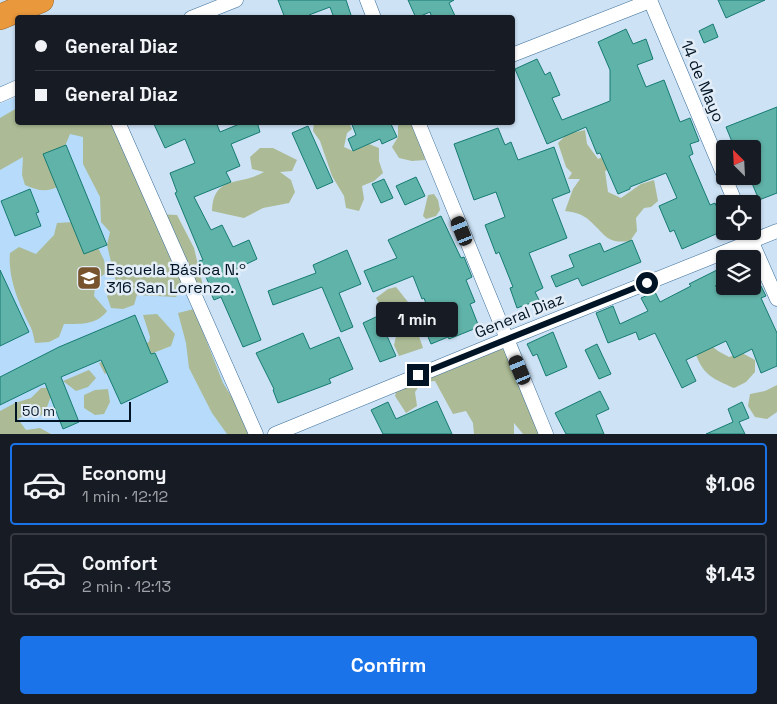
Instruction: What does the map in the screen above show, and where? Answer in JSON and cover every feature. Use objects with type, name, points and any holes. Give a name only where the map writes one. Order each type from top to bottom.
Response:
[{"type":"highway","points":[[0,17],[41,0]]},
{"type":"street","points":[[199,15],[236,0]]},
{"type":"street","points":[[367,0],[373,15]]},
{"type":"street","points":[[515,54],[650,1]]},
{"type":"street","name":"14 de Mayo","points":[[650,1],[732,195]]},
{"type":"street","points":[[0,94],[15,88]]},
{"type":"street","points":[[119,125],[256,434]]},
{"type":"street","points":[[419,125],[546,434]]},
{"type":"street","name":"General Diaz","points":[[761,234],[777,232]]},
{"type":"street","name":"General Diaz","points":[[274,434],[507,339],[741,240]]},
{"type":"street","points":[[752,240],[777,299]]},
{"type":"shaded area","name":"Escuela Básica N.º 316 San Lorenzo.","points":[[15,98],[15,125],[112,125],[247,434],[0,434],[0,104]]},
{"type":"green space","points":[[15,109],[15,125],[121,125],[157,214],[177,215],[194,248],[203,286],[185,285],[176,297],[137,295],[134,305],[123,309],[111,308],[107,296],[117,287],[107,245],[110,232],[101,222],[100,197],[83,164],[83,137],[70,134],[60,158],[61,185],[51,189],[35,189],[25,185],[22,175],[23,157],[0,170],[0,118]]},
{"type":"green space","points":[[314,125],[350,125],[352,129],[347,133],[344,147],[353,151],[369,144],[379,148],[379,161],[383,173],[374,181],[362,186],[364,199],[359,211],[346,208],[344,196],[332,176],[320,141],[313,131]]},
{"type":"green space","points":[[398,125],[417,125],[425,160],[412,161],[399,158],[392,147],[398,137]]},
{"type":"green space","points":[[585,130],[587,144],[598,159],[634,143],[640,157],[605,171],[608,192],[621,198],[641,184],[654,180],[658,201],[651,207],[644,208],[636,218],[637,231],[630,241],[611,240],[584,217],[565,211],[573,189],[580,179],[568,179],[572,173],[566,167],[558,143],[567,134]]},
{"type":"green space","points":[[260,148],[273,148],[297,160],[292,171],[280,172],[291,180],[295,192],[289,203],[263,208],[244,218],[212,211],[217,191],[223,186],[264,172],[252,169],[250,157]]},
{"type":"green space","points":[[434,194],[438,200],[440,210],[436,216],[426,219],[423,216],[428,195]]},
{"type":"green space","points":[[73,222],[87,225],[104,260],[106,273],[96,280],[94,296],[107,311],[103,316],[93,321],[82,324],[64,324],[59,337],[49,342],[35,343],[13,283],[10,253],[19,247],[36,254],[54,235],[57,223]]},
{"type":"green space","points":[[396,287],[412,307],[424,304],[432,325],[418,324],[423,348],[399,356],[394,345],[397,332],[410,326],[411,318],[405,307],[394,311],[382,308],[376,298],[388,289]]},
{"type":"green space","points":[[194,309],[223,383],[255,434],[227,434],[212,413],[189,368],[186,343],[178,313]]},
{"type":"green space","points":[[157,314],[175,334],[171,346],[112,369],[105,374],[99,363],[149,342],[150,337],[143,315]]},
{"type":"green space","points":[[708,343],[729,357],[742,353],[755,360],[755,372],[746,382],[734,388],[715,379],[702,368],[696,355]]},
{"type":"green space","points":[[498,347],[508,352],[540,434],[523,434],[514,423],[514,434],[474,434],[473,423],[466,411],[453,414],[435,381],[422,382],[415,392],[417,406],[406,413],[395,396],[398,384]]},
{"type":"green space","points":[[89,370],[96,378],[88,387],[76,391],[63,381]]},
{"type":"green space","points":[[777,385],[777,412],[767,419],[755,417],[748,406],[750,394],[765,391]]},
{"type":"green space","points":[[57,387],[45,412],[40,416],[28,413],[18,419],[26,430],[40,428],[51,434],[0,434],[0,411],[15,403],[31,398],[41,388]]},
{"type":"green space","points":[[108,389],[110,402],[104,414],[95,415],[84,408],[84,395],[95,390]]},
{"type":"building","points":[[278,0],[346,0],[351,15],[333,15],[330,7],[309,15],[284,15]]},
{"type":"building","points":[[408,0],[454,0],[449,3],[455,15],[431,15],[430,12],[423,15],[415,15]]},
{"type":"building","points":[[718,0],[765,0],[726,18]]},
{"type":"building","points":[[713,24],[718,37],[704,43],[699,31]]},
{"type":"building","points":[[626,29],[633,44],[646,39],[653,59],[637,65],[646,87],[664,80],[680,122],[690,118],[699,141],[690,144],[693,154],[689,156],[710,205],[715,203],[716,205],[716,234],[682,249],[674,230],[670,232],[659,206],[677,198],[666,173],[630,187],[630,189],[618,194],[600,153],[597,154],[586,127],[547,144],[515,69],[537,59],[545,75],[550,72],[560,95],[552,98],[562,120],[610,101],[610,70],[598,42]]},
{"type":"building","points":[[777,107],[777,193],[761,199],[761,195],[757,195],[753,185],[761,185],[761,140],[731,140],[726,127]]},
{"type":"building","points":[[154,125],[217,125],[220,132],[237,125],[258,125],[260,132],[231,144],[240,166],[226,172],[231,182],[194,197],[211,230],[222,225],[233,247],[249,240],[257,259],[234,270],[261,340],[243,347],[221,297],[214,300],[199,261],[203,260],[175,193],[177,192],[170,173],[195,163],[185,139],[165,148]]},
{"type":"building","points":[[352,125],[391,125],[397,137],[382,144],[380,139],[353,151],[348,139],[356,135]]},
{"type":"building","points":[[308,126],[333,182],[317,189],[292,133]]},
{"type":"building","points":[[498,128],[505,145],[511,142],[518,160],[554,147],[570,192],[552,199],[567,238],[529,253],[543,288],[535,292],[539,300],[517,308],[510,288],[513,287],[499,252],[496,254],[485,225],[505,217],[496,192],[474,200],[454,144]]},
{"type":"building","points":[[66,145],[107,245],[84,254],[43,154]]},
{"type":"building","points":[[416,177],[425,196],[405,205],[396,186]]},
{"type":"building","points":[[384,179],[393,198],[381,203],[372,184]]},
{"type":"building","points":[[30,189],[39,212],[36,213],[41,226],[15,236],[1,201]]},
{"type":"building","points":[[441,216],[461,258],[464,257],[472,277],[466,280],[475,302],[470,304],[479,327],[431,344],[426,332],[435,328],[424,298],[422,299],[413,276],[373,292],[364,271],[397,258],[388,240]]},
{"type":"building","points":[[632,240],[641,262],[582,286],[578,278],[556,287],[551,276],[574,267],[569,255],[600,243],[604,252]]},
{"type":"building","points":[[347,250],[361,284],[339,293],[353,327],[341,332],[322,287],[273,305],[268,291],[316,273],[313,265]]},
{"type":"building","points":[[0,270],[29,332],[0,346]]},
{"type":"building","points":[[716,270],[716,295],[761,295],[761,286],[766,296],[761,298],[777,333],[777,366],[761,373],[752,349],[734,358],[726,341],[686,360],[696,381],[682,388],[655,333],[639,340],[636,332],[608,343],[596,313],[613,306],[620,324],[648,311],[641,298],[655,292],[660,302],[691,286],[689,284]]},
{"type":"building","points":[[135,315],[151,354],[155,353],[168,382],[121,404],[101,360],[61,377],[79,422],[63,429],[45,383],[0,405],[0,377],[59,347]]},
{"type":"building","points":[[378,316],[396,356],[380,362],[363,323]]},
{"type":"building","points":[[553,332],[567,367],[546,376],[537,354],[533,356],[527,344]]},
{"type":"building","points":[[303,333],[310,349],[339,337],[353,369],[329,379],[331,383],[278,403],[274,389],[256,353]]},
{"type":"building","points":[[597,344],[611,374],[599,379],[585,350]]},
{"type":"building","points":[[600,391],[609,409],[596,415],[604,434],[566,434],[555,413]]},
{"type":"building","points":[[437,401],[452,434],[383,434],[371,410],[388,402],[396,419]]},
{"type":"building","points":[[742,402],[749,418],[739,422],[745,434],[706,434],[733,422],[728,409]]},
{"type":"place","name":"Escuela Básica N.º 316 San Lorenzo.","points":[[89,278]]},
{"type":"route","points":[[418,375],[647,283]]}]
